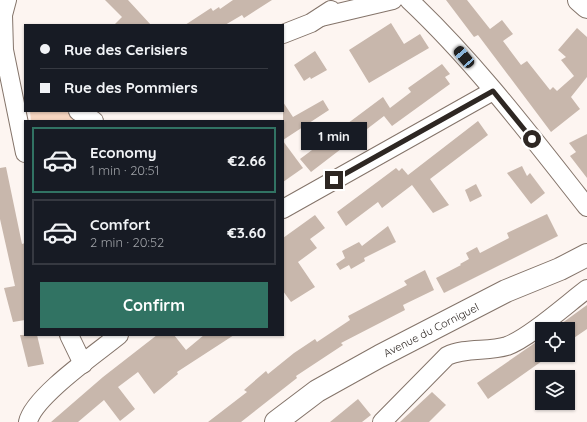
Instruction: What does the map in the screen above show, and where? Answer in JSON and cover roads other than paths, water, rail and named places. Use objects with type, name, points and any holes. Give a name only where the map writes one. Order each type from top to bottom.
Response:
[{"type":"street","points":[[7,0],[1,31],[18,80],[24,143]]},
{"type":"street","points":[[284,36],[321,17],[344,0]]},
{"type":"street","points":[[321,17],[393,0]]},
{"type":"street","points":[[409,0],[446,36],[493,91],[587,208]]},
{"type":"street","points":[[579,0],[587,7]]},
{"type":"street","points":[[284,208],[493,91]]},
{"type":"street","points":[[80,112],[92,120]]},
{"type":"street","name":"Avenue du Corniguel","points":[[506,291],[526,275],[554,257],[587,240]]},
{"type":"street","name":"Avenue du Corniguel","points":[[290,420],[356,369],[506,291],[560,269],[587,255]]},
{"type":"street","points":[[382,422],[447,356],[512,344],[587,289]]},
{"type":"street","points":[[69,336],[83,364]]},
{"type":"street","points":[[28,422],[31,412],[42,398],[118,336]]}]
